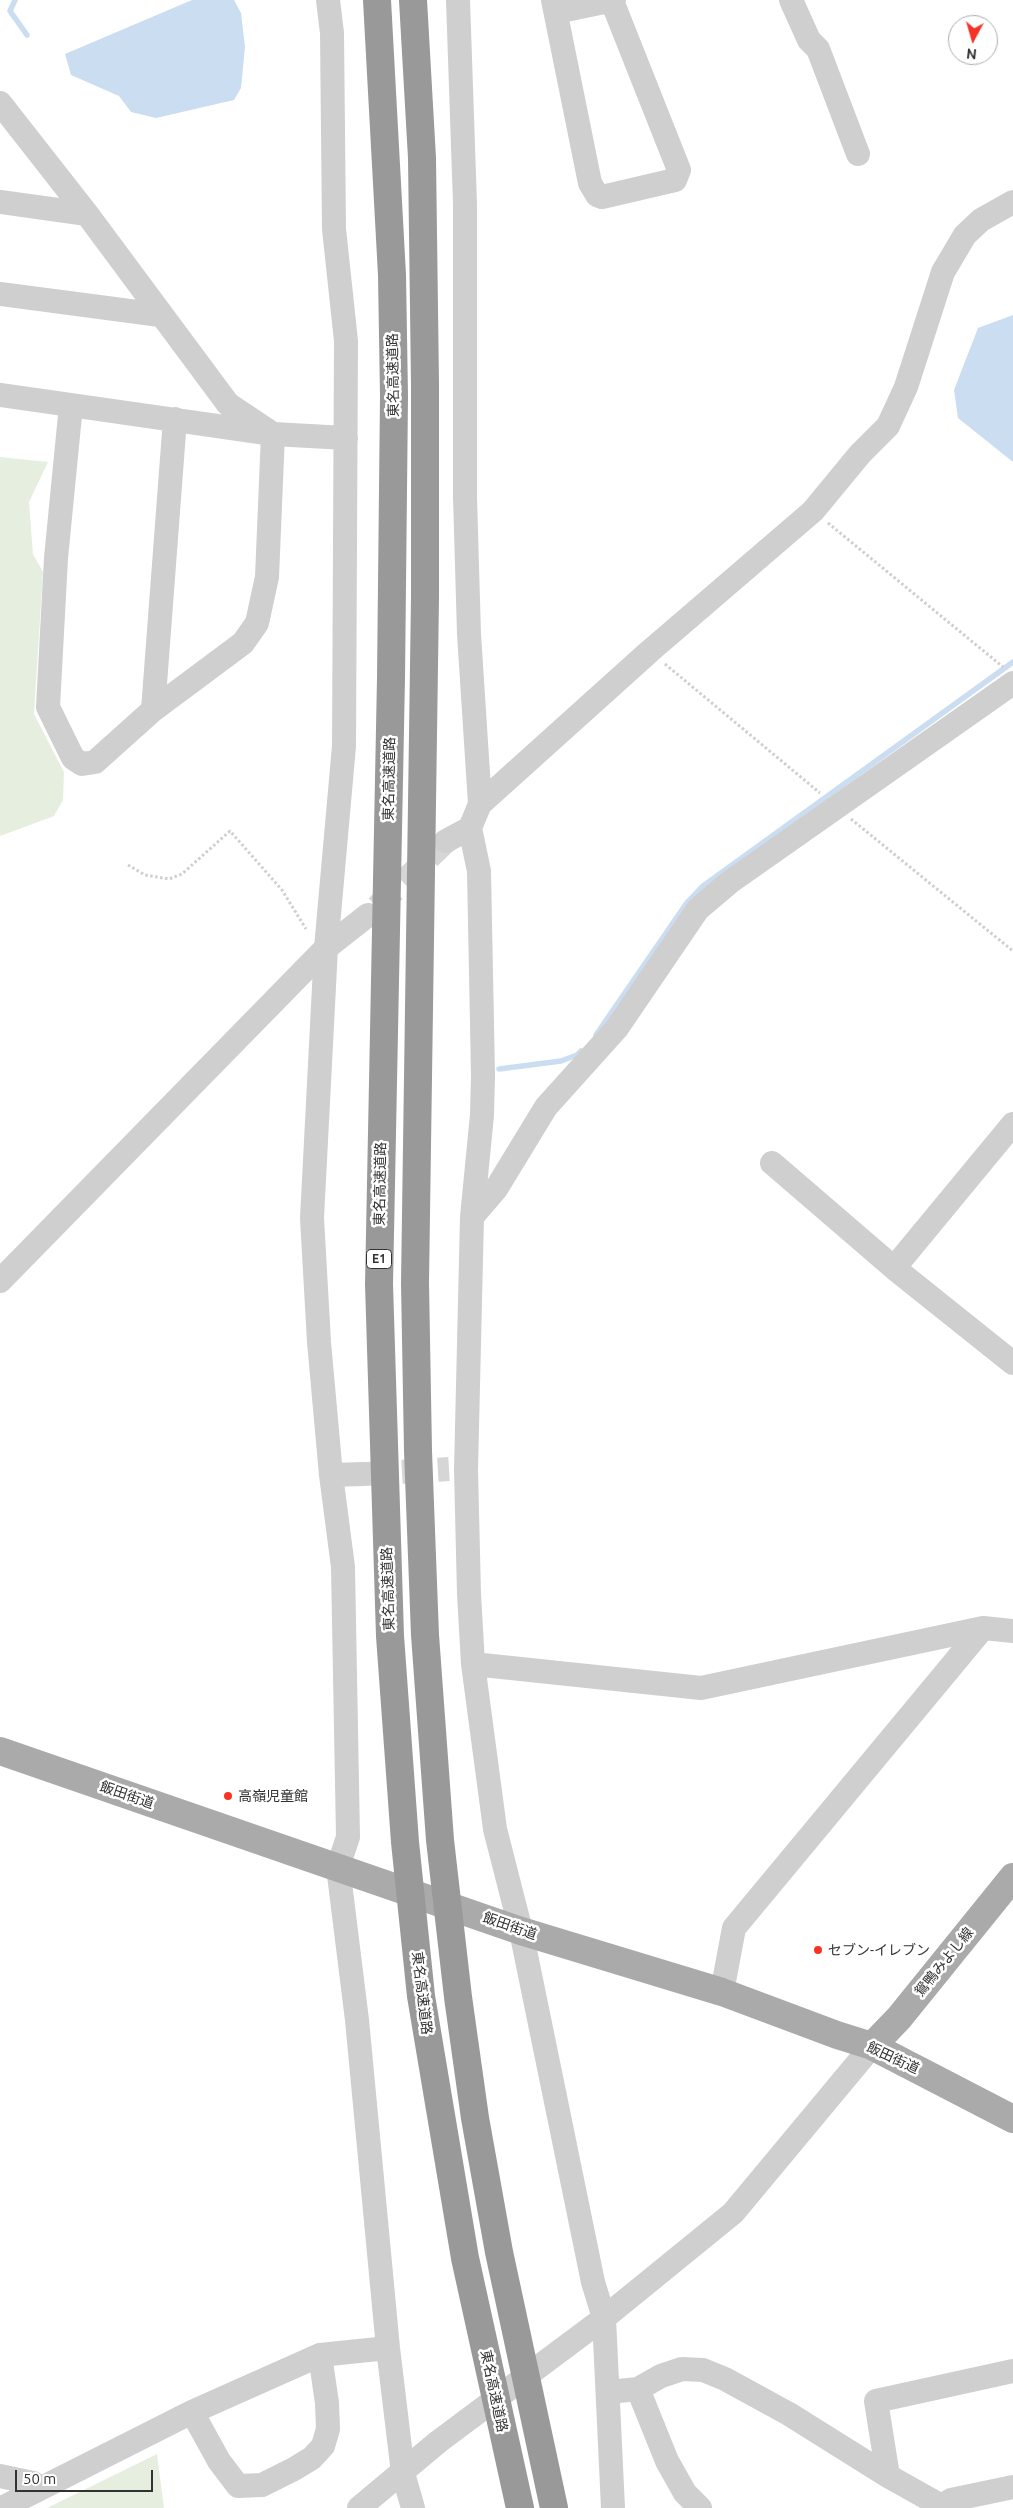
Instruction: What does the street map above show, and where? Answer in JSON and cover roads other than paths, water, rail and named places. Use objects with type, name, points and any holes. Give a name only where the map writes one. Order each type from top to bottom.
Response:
[{"type":"highway","name":"東名高速道路","points":[[377,0],[391,266],[394,396],[391,678],[379,1284],[390,1636],[405,1842],[421,1996],[465,2258],[520,2508]]},
{"type":"highway","points":[[412,0],[422,158],[425,384],[425,597],[415,1284],[418,1451],[425,1635],[440,1840],[458,1997],[475,2118],[501,2261],[554,2508]]},
{"type":"main road","name":"飯田街道","points":[[0,1751],[514,1928],[722,1992],[837,2035],[872,2046],[1013,2119]]},
{"type":"main road","name":"鴛鴨みよし線","points":[[872,2046],[899,2018],[1013,1877]]},
{"type":"street","points":[[328,0],[332,33],[334,229],[346,341],[344,746],[326,948],[312,1218],[319,1342],[331,1475],[344,1567],[348,1837],[338,1868],[357,2020],[388,2348],[403,2474],[413,2508]]},
{"type":"street","points":[[458,0],[465,204],[464,497],[470,654],[480,804]]},
{"type":"street","points":[[613,0],[679,170],[675,180],[609,197],[597,195],[590,183],[555,6],[613,0]]},
{"type":"street","points":[[791,0],[809,40],[818,49],[858,154]]},
{"type":"street","points":[[0,102],[87,214],[160,315],[228,404],[274,434]]},
{"type":"street","points":[[0,202],[87,214]]},
{"type":"street","points":[[613,2508],[604,2318],[593,2282],[514,1928],[495,1830],[474,1664],[458,1470],[472,1217],[482,1115],[483,1075],[479,872],[470,828],[480,804],[650,651],[813,511],[860,454],[888,426],[906,387],[943,272],[965,235],[981,220],[1013,202]]},
{"type":"street","points":[[0,294],[160,315]]},
{"type":"street","points":[[0,395],[274,434],[346,438]]},
{"type":"street","points":[[71,405],[56,558],[48,707],[73,758],[82,764],[95,762],[153,710],[243,643],[257,623],[266,577],[274,434]]},
{"type":"street","points":[[153,710],[175,419]]},
{"type":"street","points":[[472,1217],[496,1190],[546,1107],[567,1081],[617,1028],[698,909],[730,882],[837,808],[1009,676]]},
{"type":"street","points":[[446,841],[470,828]]},
{"type":"street","points":[[0,1281],[326,948],[368,915]]},
{"type":"street","points":[[894,1268],[1013,1124]]},
{"type":"street","points":[[772,1163],[894,1268],[1013,1363]]},
{"type":"street","points":[[331,1475],[364,1474]]},
{"type":"street","points":[[474,1664],[701,1688],[983,1628],[1013,1631]]},
{"type":"street","points":[[722,1992],[734,1928],[983,1628]]},
{"type":"street","points":[[359,2508],[403,2474],[438,2442],[455,2432],[604,2318],[733,2213],[872,2046]]},
{"type":"street","points":[[2,2508],[192,2412],[320,2355],[388,2348]]},
{"type":"street","points":[[192,2412],[219,2460],[238,2486],[262,2485],[312,2458],[323,2446],[328,2429],[327,2403],[320,2355]]},
{"type":"street","points":[[609,2392],[638,2389],[661,2376],[682,2369],[703,2370],[725,2379],[789,2414],[888,2476],[943,2507],[952,2500],[1013,2487]]},
{"type":"street","points":[[888,2476],[876,2401],[1013,2371]]},
{"type":"street","points":[[638,2389],[667,2460],[686,2493],[700,2508]]},
{"type":"street","points":[[0,2476],[33,2483],[41,2488]]},
{"type":"water","points":[[192,0],[234,0],[241,13],[245,47],[241,88],[234,100],[156,118],[131,112],[119,96],[71,75],[65,54]]},
{"type":"water","points":[[1013,315],[1013,462],[958,418],[954,390],[978,328]]},
{"type":"waterway","points":[[15,0],[10,11],[27,35]]},
{"type":"waterway","points":[[596,1035],[686,904],[703,886],[1013,662]]},
{"type":"waterway","points":[[499,1069],[561,1061],[577,1055],[581,1051]]},
{"type":"tunnel","points":[[377,907],[446,841]]},
{"type":"tunnel","points":[[366,1474],[449,1469]]},
{"type":"place","name":"高嶺児童館","points":[[228,1796]]},
{"type":"place","name":"セブン-イレブン","points":[[818,1950]]}]
